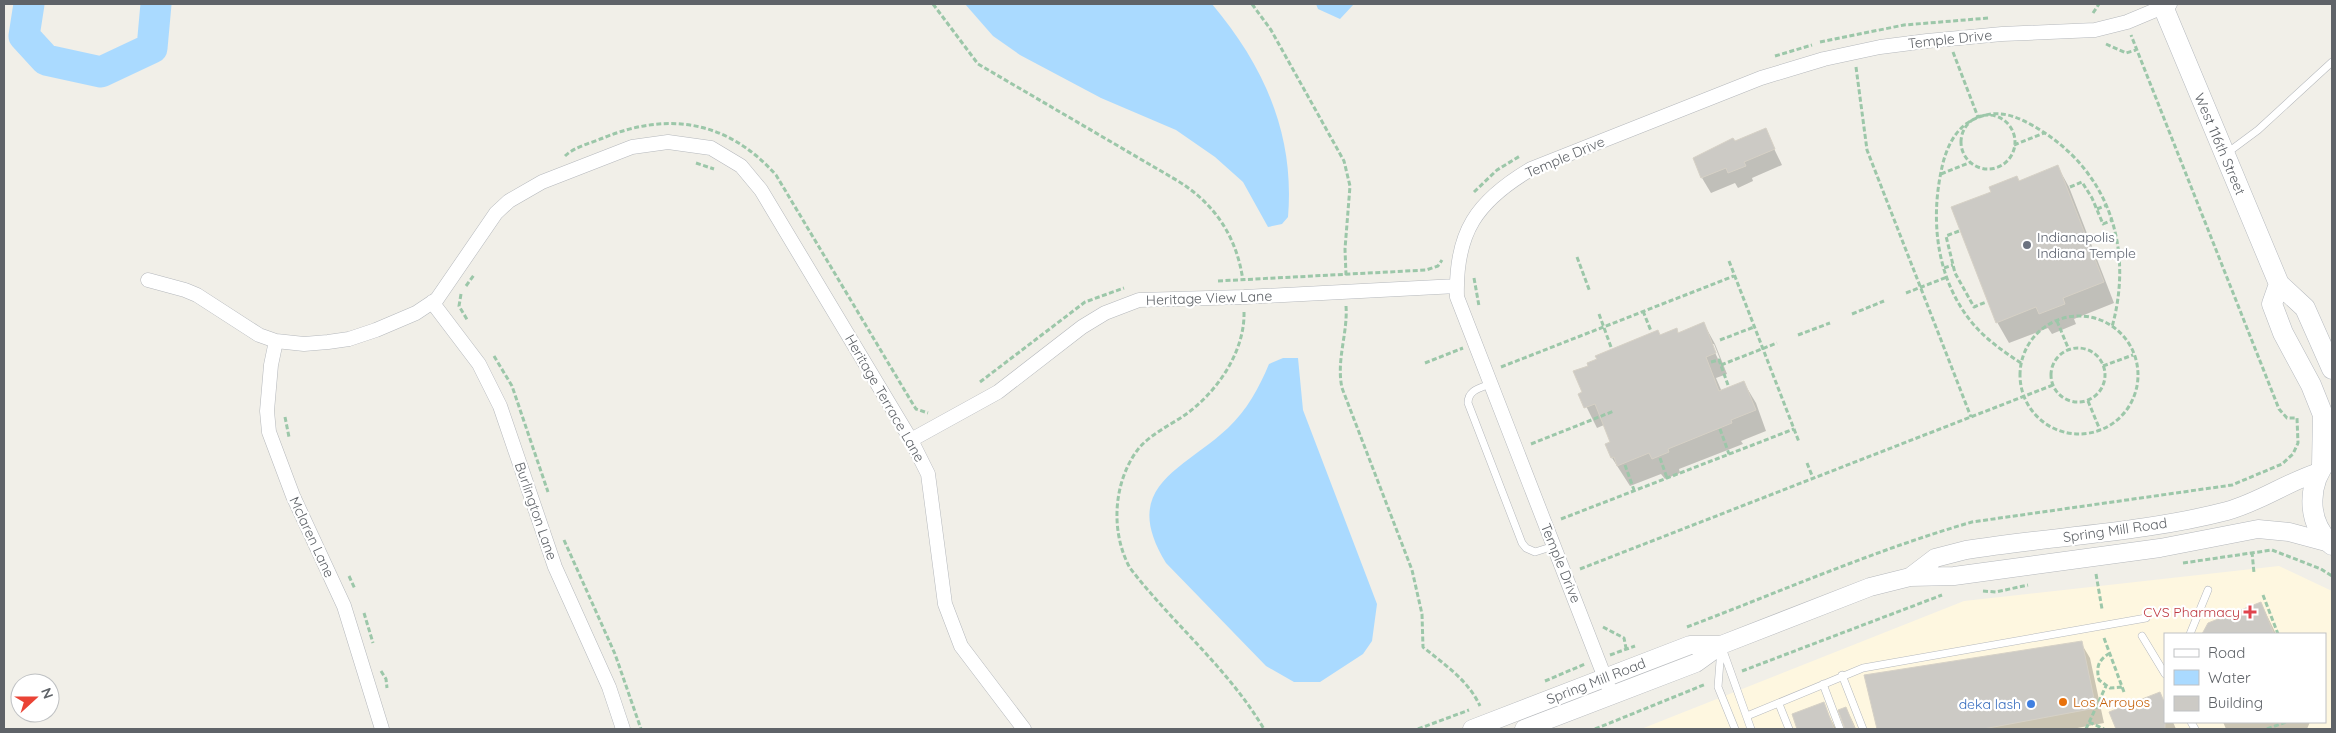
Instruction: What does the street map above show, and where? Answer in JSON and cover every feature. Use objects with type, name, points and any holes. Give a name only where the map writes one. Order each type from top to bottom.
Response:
[{"type":"main road","name":"West 116th Street","points":[[2165,5],[2279,284],[2305,308],[2332,369]]},
{"type":"main road","points":[[2279,284],[2272,304],[2283,333],[2312,385],[2322,415],[2324,464],[2313,486],[2312,502],[2314,517],[2320,531],[2331,544]]},
{"type":"street","name":"Temple Drive","points":[[1612,696],[1457,297],[1459,251],[1466,232],[1478,214],[1492,197],[1510,182],[1554,160],[1761,78],[1824,59],[1880,47],[2002,34],[2095,30],[2127,22],[2165,5]]},
{"type":"street","name":"Heritage Terrace Lane","points":[[432,302],[447,287],[496,213],[509,200],[542,182],[632,147],[668,142],[711,148],[740,166],[761,190],[911,440],[928,474],[945,604],[961,646],[1024,729]]},
{"type":"street","points":[[148,280],[197,295],[259,335],[276,341],[304,344],[349,339],[400,320],[432,302]]},
{"type":"street","name":"Heritage View Lane","points":[[911,440],[998,392],[1082,327],[1105,313],[1139,300],[1244,297],[1457,286]]},
{"type":"street","name":"Burlington Lane","points":[[432,302],[480,364],[494,390],[555,567],[609,687],[623,729]]},
{"type":"street","name":"Mclaren Lane","points":[[276,341],[271,365],[267,411],[269,432],[293,496],[344,606],[382,729]]},
{"type":"street","name":"Spring Mill Road","points":[[1910,577],[1935,558],[1966,550],[2175,522],[2228,510],[2262,498],[2302,478],[2324,464]]},
{"type":"street","name":"Spring Mill Road","points":[[1524,729],[1696,663],[1721,645],[1870,587],[1910,577],[1954,576],[2160,548],[2258,529],[2289,532],[2331,544]]},
{"type":"street","name":"Spring Mill Road","points":[[1472,729],[1690,645],[1721,645]]},
{"type":"lane","points":[[2225,155],[2258,130],[2332,62]]},
{"type":"lane","points":[[1490,384],[1473,391],[1468,398],[1468,403],[1522,543],[1535,552],[1554,546]]},
{"type":"lane","points":[[2190,633],[2208,590]]},
{"type":"lane","points":[[1747,716],[1779,704],[1842,675],[1863,668],[2146,618]]},
{"type":"lane","points":[[2142,636],[2164,672]]},
{"type":"lane","points":[[1721,645],[1751,729]]},
{"type":"lane","points":[[1721,645],[1718,687],[1735,729]]},
{"type":"lane","points":[[1842,675],[1862,729]]},
{"type":"lane","points":[[1823,684],[1840,729]]},
{"type":"lane","points":[[1779,704],[1789,729]]},
{"type":"path","points":[[933,4],[978,64],[1178,181],[1202,198],[1219,216],[1229,234],[1240,260],[1244,317],[1240,337],[1228,370],[1201,402],[1139,448],[1127,470],[1121,488],[1116,522],[1124,558],[1130,568],[1212,658],[1245,699],[1264,729]]},
{"type":"path","points":[[1252,4],[1272,30],[1344,161],[1350,186],[1345,249],[1346,313],[1340,362],[1342,388],[1412,570],[1422,614],[1423,647],[1465,682],[1472,690],[1480,706]]},
{"type":"path","points":[[2088,14],[2095,13],[2099,4]]},
{"type":"path","points":[[1772,57],[1828,40],[1895,27],[1935,21],[1997,18]]},
{"type":"path","points":[[2127,22],[2136,50],[2279,409],[2287,418],[2297,418],[2298,443],[2293,454],[2282,464],[2261,474]]},
{"type":"path","points":[[2096,46],[2106,44],[2126,53],[2136,50]]},
{"type":"path","points":[[1944,53],[1962,51]]},
{"type":"path","points":[[1953,52],[1978,117]]},
{"type":"path","points":[[1862,66],[1855,67],[1866,150],[1971,417]]},
{"type":"path","points":[[2021,363],[2003,351],[1973,324],[1947,277],[1935,223],[1940,174],[1953,139],[1962,126],[1978,117],[1994,116],[2007,124],[2013,133],[2014,146],[2006,162],[1997,167],[1987,169],[1977,167],[1963,152],[1961,141],[1963,131],[1969,122],[1978,117],[1996,113],[2016,117],[2045,133],[2064,147],[2091,177],[2107,206],[2120,250],[2121,272],[2117,310],[2112,327]]},
{"type":"path","points":[[561,160],[567,154],[625,130],[664,122],[704,127],[742,145],[776,175],[916,409],[922,412],[933,412]]},
{"type":"path","points":[[2014,146],[2045,133]]},
{"type":"path","points":[[1470,196],[1496,170],[1526,154]]},
{"type":"path","points":[[689,161],[718,172]]},
{"type":"path","points":[[1940,174],[1971,162]]},
{"type":"path","points":[[2070,187],[2082,182],[2103,224],[2112,220]]},
{"type":"path","points":[[2097,209],[2107,206]]},
{"type":"path","points":[[1959,231],[1946,236],[1953,265],[1974,307],[1986,302]]},
{"type":"path","points":[[1214,281],[1426,270],[1438,266],[1444,256]]},
{"type":"path","points":[[1576,257],[1590,292]]},
{"type":"path","points":[[1729,261],[1799,442]]},
{"type":"path","points":[[1944,268],[1953,265]]},
{"type":"path","points":[[1438,266],[1442,270]]},
{"type":"path","points":[[1475,270],[1476,296],[1480,314]]},
{"type":"path","points":[[473,327],[461,311],[458,301],[475,273]]},
{"type":"path","points":[[1501,367],[1734,276]]},
{"type":"path","points":[[1906,292],[1947,277]]},
{"type":"path","points":[[1950,284],[1959,280]]},
{"type":"path","points":[[972,388],[1085,302],[1128,287]]},
{"type":"path","points":[[1852,314],[1884,301]]},
{"type":"path","points":[[1643,312],[1651,331]]},
{"type":"path","points":[[1599,314],[1611,347]]},
{"type":"path","points":[[2068,318],[2091,318],[2112,327],[2128,344],[2134,354],[2137,377],[2132,399],[2119,418],[2100,430],[2078,434],[2055,430],[2036,416],[2024,396],[2021,386],[2021,363],[2030,342],[2047,326],[2068,318]]},
{"type":"path","points":[[2057,321],[2069,350]]},
{"type":"path","points":[[1798,335],[1830,323]]},
{"type":"path","points":[[1720,340],[1754,327]]},
{"type":"path","points":[[1721,366],[1777,343]]},
{"type":"path","points":[[1425,363],[1464,348]]},
{"type":"path","points":[[2079,348],[2089,351],[2098,357],[2103,366],[2105,376],[2103,386],[2097,395],[2088,400],[2078,402],[2068,400],[2059,394],[2053,385],[2054,364],[2060,356],[2069,350],[2079,348]]},
{"type":"path","points":[[490,351],[512,386],[549,495]]},
{"type":"path","points":[[2103,366],[2134,354]]},
{"type":"path","points":[[1498,358],[1504,375]]},
{"type":"path","points":[[1711,362],[1719,360],[1728,386]]},
{"type":"path","points":[[1580,569],[2053,385]]},
{"type":"path","points":[[2088,400],[2100,430]]},
{"type":"path","points":[[1531,444],[1614,411]]},
{"type":"path","points":[[284,412],[289,439]]},
{"type":"path","points":[[1720,429],[1729,454]]},
{"type":"path","points":[[1561,519],[1794,429]]},
{"type":"path","points":[[1528,435],[1535,452]]},
{"type":"path","points":[[1660,458],[1667,478]]},
{"type":"path","points":[[1807,463],[1813,478]]},
{"type":"path","points":[[1624,465],[1634,490]]},
{"type":"path","points":[[1558,511],[1562,524]]},
{"type":"path","points":[[561,531],[619,663],[641,729]]},
{"type":"path","points":[[2179,563],[2272,550],[2321,569],[2332,576]]},
{"type":"path","points":[[2252,552],[2254,573]]},
{"type":"path","points":[[1578,563],[1584,577]]},
{"type":"path","points":[[2087,576],[2105,573]]},
{"type":"path","points":[[348,574],[358,595]]},
{"type":"path","points":[[2096,574],[2102,609]]},
{"type":"path","points":[[1980,590],[1996,592],[2031,584]]},
{"type":"path","points":[[1750,668],[1946,593]]},
{"type":"path","points":[[2263,595],[2278,633]]},
{"type":"path","points":[[363,609],[376,651]]},
{"type":"path","points":[[1601,620],[1604,629],[1624,638],[1626,648]]},
{"type":"path","points":[[2104,638],[2124,692]]},
{"type":"path","points":[[2110,653],[2103,657],[2097,669],[2099,680],[2106,686],[2123,687]]},
{"type":"path","points":[[381,670],[386,679],[389,694]]},
{"type":"path","points":[[2086,729],[2106,686]]},
{"type":"path","points":[[1596,729],[1699,687]]},
{"type":"path","points":[[2089,722],[2104,729]]},
{"type":"path","points":[[2266,729],[2283,723]]},
{"type":"shaded area","points":[[2279,566],[2332,591],[2332,729],[1641,729],[1964,601]]},
{"type":"water","points":[[965,4],[1212,4],[1247,52],[1261,77],[1272,103],[1281,129],[1286,157],[1289,187],[1288,217],[1282,224],[1268,227],[1243,182],[1215,157],[1176,130],[1101,98],[1020,55],[993,36]]},
{"type":"water","points":[[1316,4],[1354,4],[1340,19],[1318,9]]},
{"type":"water","points":[[1283,358],[1298,358],[1303,410],[1377,604],[1372,641],[1363,654],[1320,682],[1294,682],[1266,666],[1166,563],[1153,537],[1149,515],[1153,498],[1162,483],[1176,469],[1235,421],[1252,398],[1269,364]]},
{"type":"building","points":[[1766,128],[1775,149],[1744,162],[1746,166],[1728,173],[1726,168],[1701,178],[1693,158],[1733,138],[1735,141]]},
{"type":"building","name":"Indianapolis Indiana Temple","points":[[2058,165],[2104,282],[2063,298],[2065,304],[2039,314],[2036,307],[1996,323],[1951,207],[1991,192],[1989,187],[2017,176],[2019,181]]},
{"type":"building","points":[[1704,322],[1716,353],[1706,357],[1719,391],[1744,381],[1756,410],[1731,420],[1732,423],[1668,449],[1669,452],[1652,459],[1649,453],[1617,466],[1614,457],[1611,458],[1605,444],[1610,442],[1595,404],[1584,408],[1578,394],[1582,392],[1573,371],[1588,366],[1587,363],[1597,359],[1595,356],[1658,330],[1660,335],[1677,328],[1678,333]]},
{"type":"building","name":"CVS Pharmacy","points":[[2261,602],[2274,633],[2203,633],[2208,623]]},
{"type":"building","points":[[2082,641],[2096,708],[1983,729],[1877,729],[1864,675]]},
{"type":"building","points":[[2160,692],[2164,702],[2165,729],[2116,729],[2109,712]]},
{"type":"building","points":[[1824,702],[1834,729],[1797,729],[1792,714]]},
{"type":"building","points":[[1846,707],[1855,729],[1845,729],[1838,710]]},
{"type":"waterway","points":[[29,4],[24,36],[46,60],[101,72],[152,48],[156,4]]},
{"type":"place","name":"Indianapolis Indiana Temple","points":[[2027,245]]},
{"type":"place","name":"CVS Pharmacy","points":[[2250,612]]},
{"type":"place","name":"Los Arroyos","points":[[2063,702]]},
{"type":"place","name":"deka lash","points":[[2031,704]]}]
